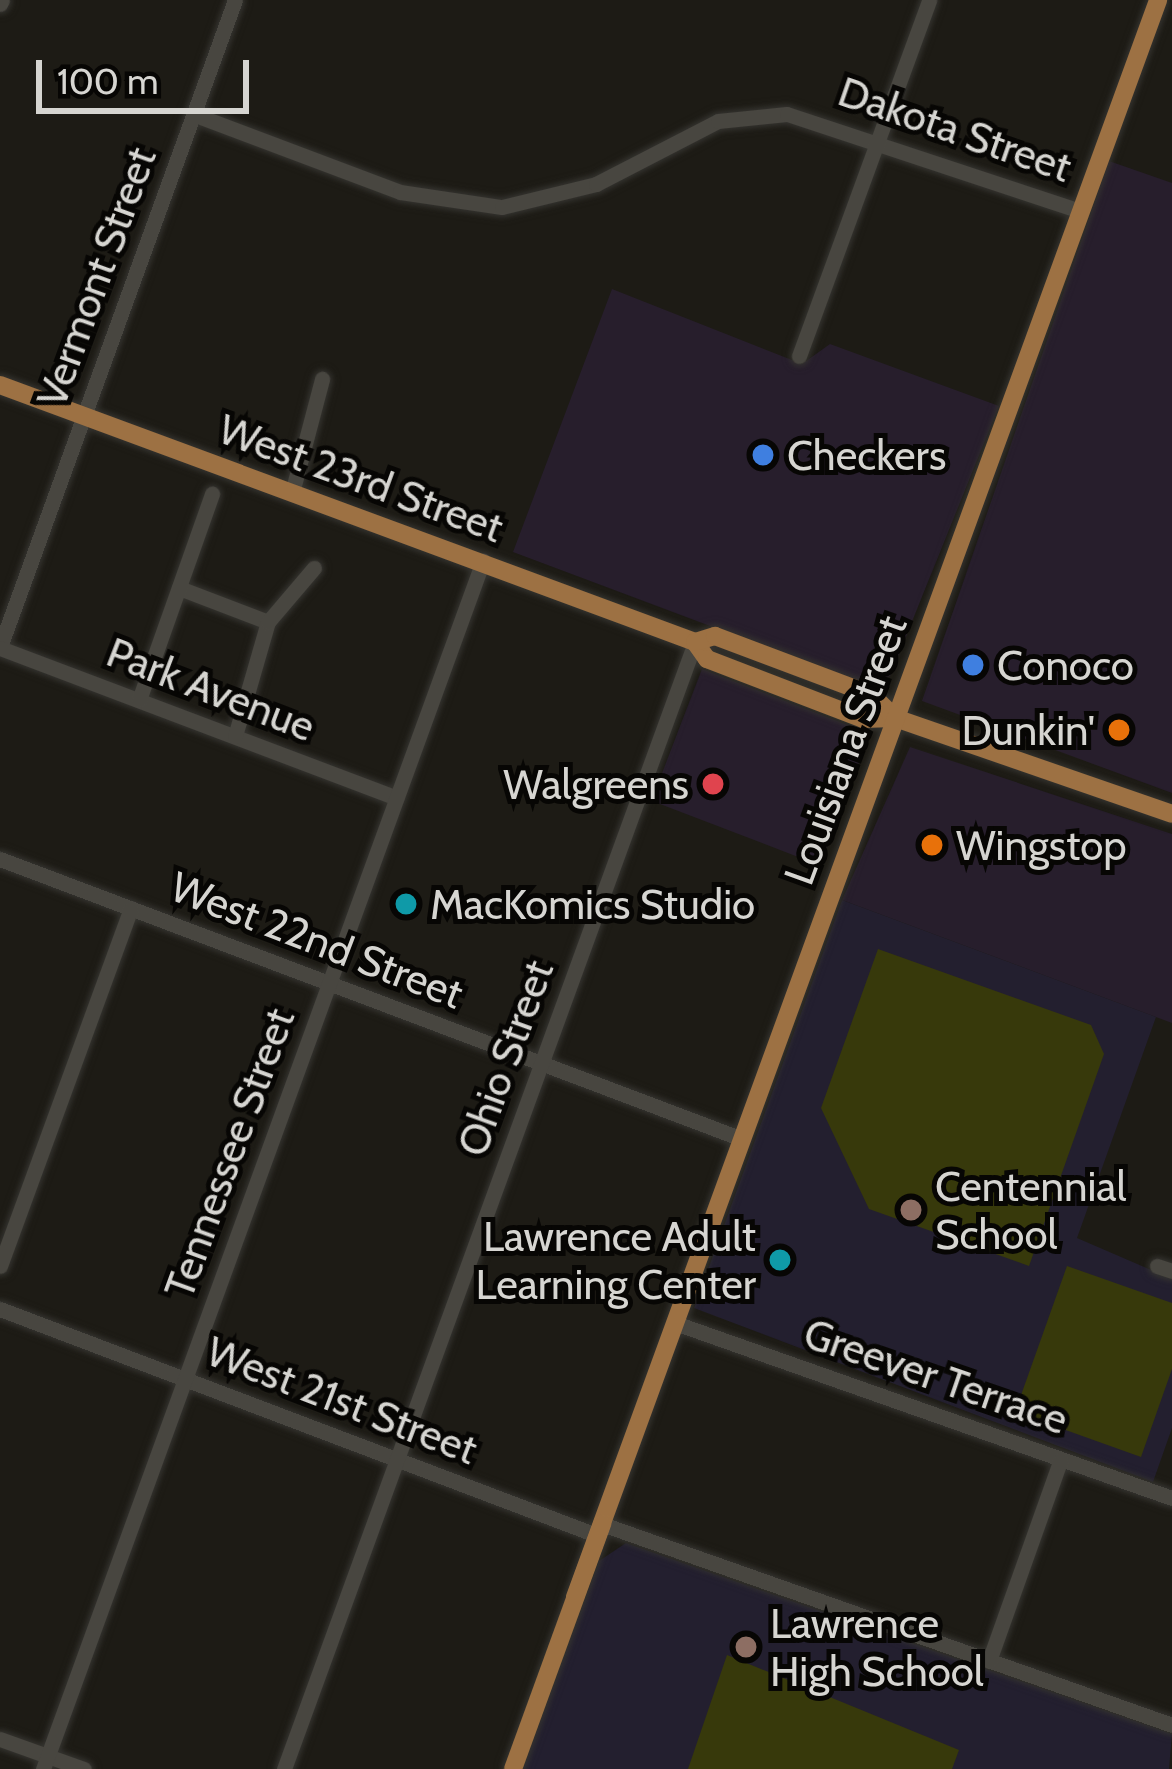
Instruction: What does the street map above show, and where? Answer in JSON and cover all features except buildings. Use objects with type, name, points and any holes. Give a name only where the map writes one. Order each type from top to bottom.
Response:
[{"type":"main road","name":"Louisiana Street","points":[[513,1769],[1158,0]]},
{"type":"main road","name":"West 23rd Street","points":[[0,385],[293,489],[695,642],[715,636],[851,687],[895,718],[1172,814]]},
{"type":"street","name":"Vermont Street","points":[[0,647],[235,0]]},
{"type":"street","points":[[799,356],[929,0]]},
{"type":"street","name":"Dakota Street","points":[[194,114],[471,207],[574,193],[736,116],[815,117],[1081,212]]},
{"type":"street","points":[[293,489],[322,379]]},
{"type":"street","points":[[139,700],[212,494]]},
{"type":"street","name":"Tennessee Street","points":[[46,1763],[483,561]]},
{"type":"street","points":[[235,736],[268,622],[314,568]]},
{"type":"street","points":[[179,588],[268,622]]},
{"type":"street","name":"Ohio Street","points":[[284,1769],[695,642]]},
{"type":"street","name":"Park Avenue","points":[[0,647],[397,797]]},
{"type":"street","name":"West 22nd Street","points":[[0,859],[742,1139]]},
{"type":"street","points":[[0,1266],[131,908]]},
{"type":"street","name":"West 21st Street","points":[[0,1309],[397,1460],[1172,1725]]},
{"type":"street","name":"Greever Terrace","points":[[675,1323],[1172,1498]]},
{"type":"street","points":[[989,1660],[1060,1459]]},
{"type":"street","points":[[0,1738],[46,1763],[84,1769]]},
{"type":"shaded area","points":[[1109,161],[1172,183],[1172,793],[922,701]]},
{"type":"shaded area","points":[[612,289],[802,364],[830,344],[999,406],[890,676],[862,683],[513,552]]},
{"type":"shaded area","points":[[702,669],[870,734],[820,865],[651,801]]},
{"type":"shaded area","points":[[910,747],[1172,834],[1172,1023],[842,900]]},
{"type":"shaded area","name":"Centennial School","points":[[842,900],[1156,1017],[1077,1238],[1172,1279],[1172,1428],[1153,1482],[694,1308]]},
{"type":"shaded area","points":[[878,949],[1091,1025],[1104,1054],[1029,1266],[869,1209],[821,1108]]},
{"type":"shaded area","points":[[1067,1266],[1172,1303],[1172,1369],[1141,1457],[1015,1412]]},
{"type":"shaded area","name":"Lawrence High School","points":[[626,1543],[1172,1734],[1169,1769],[523,1769],[599,1561]]},
{"type":"shaded area","points":[[727,1655],[959,1750],[952,1769],[688,1769]]},
{"type":"place","name":"Checkers","points":[[763,455]]},
{"type":"place","name":"Conoco","points":[[973,665]]},
{"type":"place","name":"Dunkin'","points":[[1119,730]]},
{"type":"place","name":"Walgreens","points":[[713,784]]},
{"type":"place","name":"Wingstop","points":[[932,845]]},
{"type":"place","name":"MacKomics Studio","points":[[406,904]]},
{"type":"place","name":"Centennial School","points":[[911,1210]]},
{"type":"place","name":"Lawrence Adult Learning Center","points":[[780,1260]]},
{"type":"place","name":"Lawrence High School","points":[[746,1647]]}]
